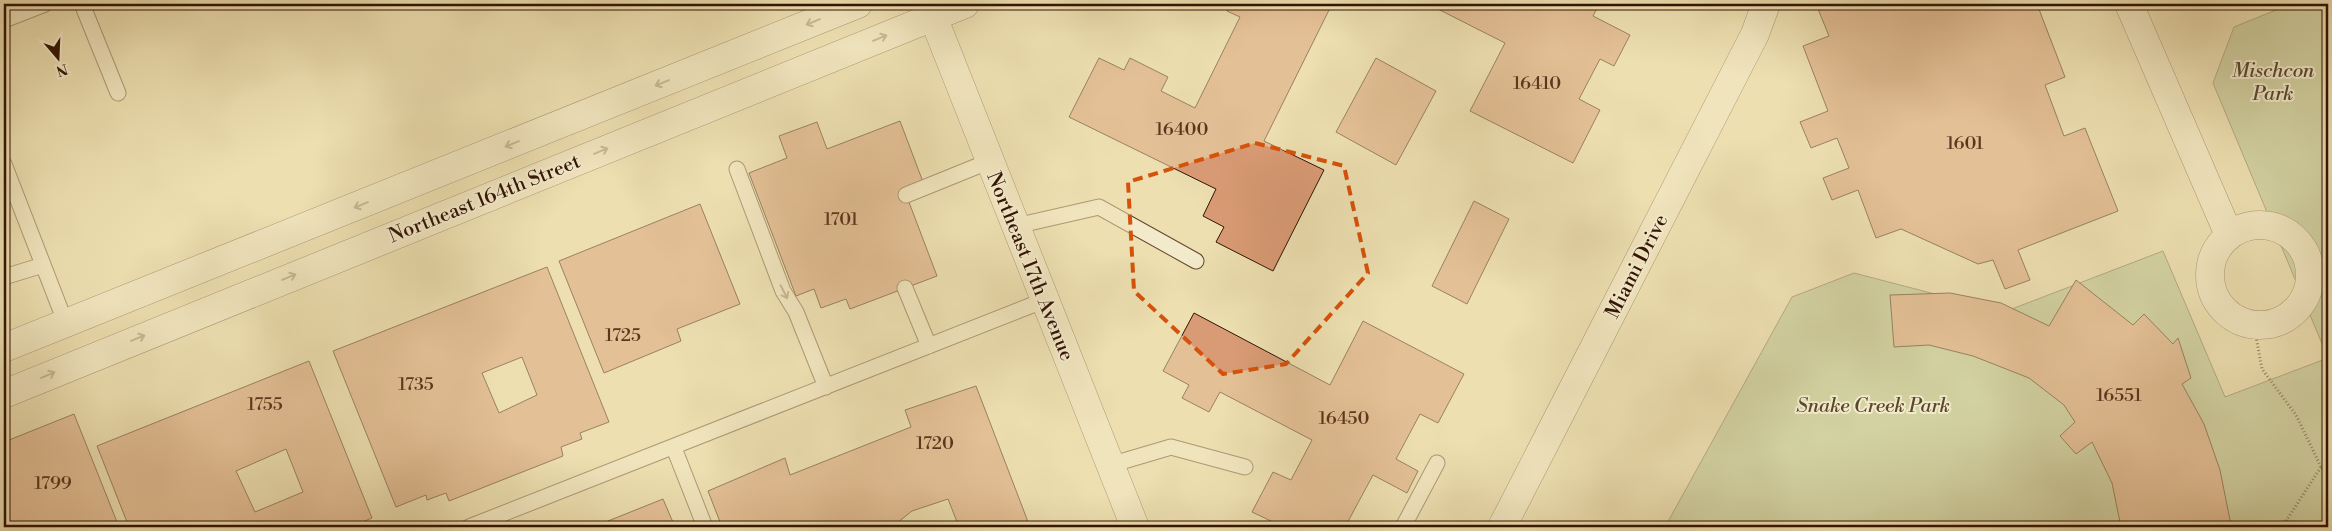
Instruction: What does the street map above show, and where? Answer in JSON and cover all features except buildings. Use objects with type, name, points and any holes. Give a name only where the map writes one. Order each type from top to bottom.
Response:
[{"type":"street","name":"Northeast 164th Street","points":[[4,348],[858,4]]},
{"type":"street","name":"Northeast 164th Street","points":[[4,394],[930,10],[965,4]]},
{"type":"street","name":"Miami Drive","points":[[1502,527],[1755,34],[1766,4]]},
{"type":"street","points":[[2129,4],[2229,235]]},
{"type":"street","name":"Northeast 17th Avenue","points":[[930,10],[1135,527]]},
{"type":"street","points":[[2266,225],[2285,231],[2300,244],[2309,262],[2311,281],[2304,300],[2291,315],[2273,324],[2254,326],[2234,319],[2219,306],[2211,288],[2209,269],[2216,250],[2229,235],[2246,226],[2266,225]]},
{"type":"lane","points":[[4,20],[45,4]]},
{"type":"lane","points":[[82,4],[118,93]]},
{"type":"lane","points":[[906,195],[990,162]]},
{"type":"lane","points":[[4,164],[66,324]]},
{"type":"lane","points":[[738,169],[771,245],[783,291],[796,312],[826,387]]},
{"type":"lane","points":[[1016,226],[1099,207],[1196,261]]},
{"type":"lane","points":[[4,277],[43,265]]},
{"type":"lane","points":[[905,288],[929,346]]},
{"type":"lane","points":[[469,527],[674,448],[1045,300]]},
{"type":"lane","points":[[1110,465],[1171,447],[1245,467]]},
{"type":"lane","points":[[674,448],[705,527]]},
{"type":"lane","points":[[1403,527],[1437,463]]},
{"type":"path","points":[[2254,326],[2262,368],[2296,414],[2321,467],[2328,477]]},
{"type":"path","points":[[2286,521],[2321,467]]},
{"type":"path","points":[[2263,527],[2286,521],[2328,524]]},
{"type":"highlighted area","points":[[1255,143],[1344,166],[1368,273],[1286,364],[1223,374],[1134,291],[1128,182]]},
{"type":"green space","name":"Mischcon Park","points":[[2291,4],[2328,4],[2328,358],[2213,83],[2234,27]]},
{"type":"green space","name":"Snake Creek Park","points":[[2163,251],[2225,397],[2328,358],[2328,527],[1665,527],[1792,297],[1854,273],[2004,312]]}]
